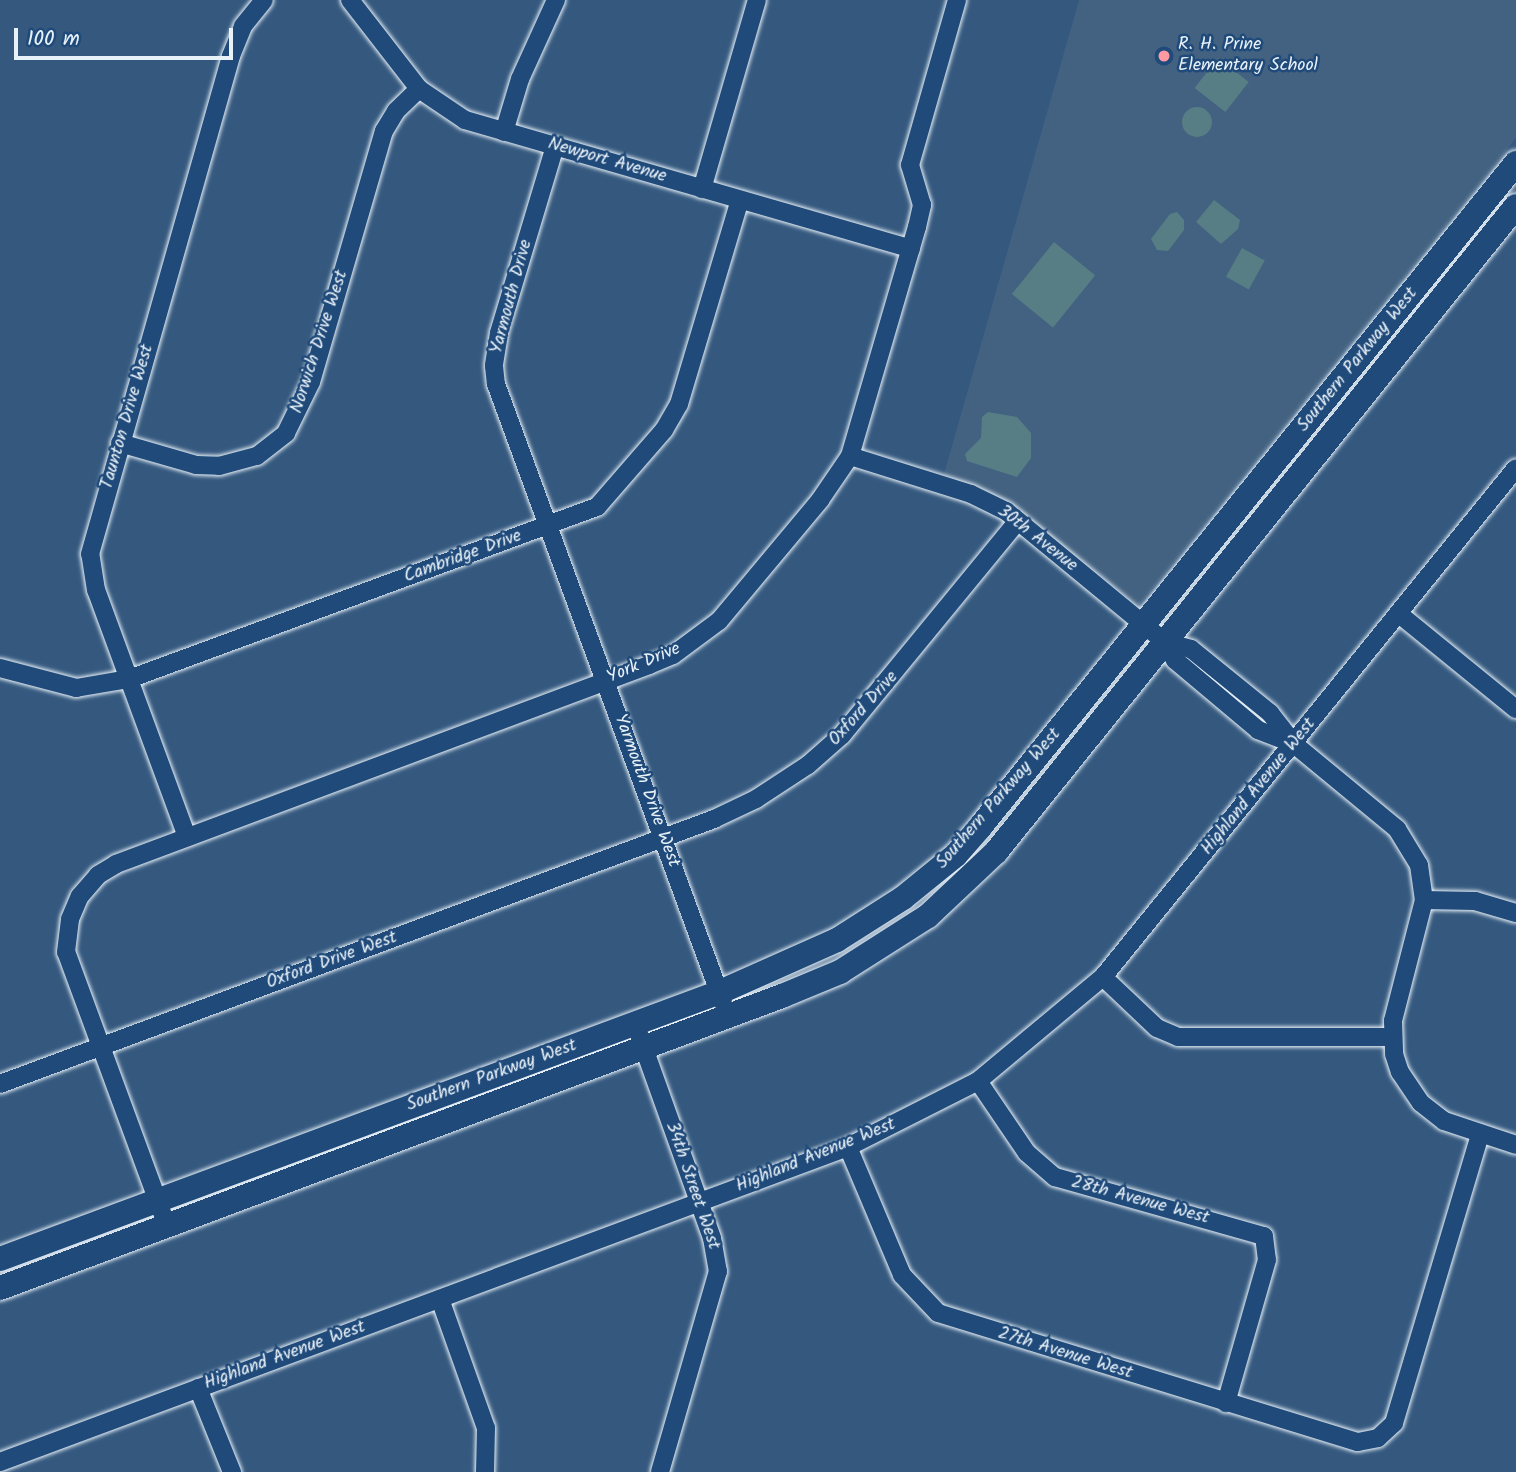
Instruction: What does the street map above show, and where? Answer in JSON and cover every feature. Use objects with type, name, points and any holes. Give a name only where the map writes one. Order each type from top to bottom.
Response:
[{"type":"street","name":"Taunton Drive West","points":[[187,837],[96,590],[90,554],[231,55],[243,26],[264,0]]},
{"type":"street","name":"Newport Avenue","points":[[350,0],[419,89],[454,115],[504,132],[911,249]]},
{"type":"street","points":[[702,189],[757,0]]},
{"type":"street","name":"York Drive","points":[[99,1047],[66,952],[74,908],[90,884],[107,868],[673,655],[719,621],[820,500],[850,456],[911,249],[922,205],[910,166],[957,0]]},
{"type":"street","points":[[504,132],[520,79],[556,1]]},
{"type":"street","name":"Norwich Drive West","points":[[120,443],[197,465],[219,466],[257,456],[286,433],[312,382],[384,131],[396,111],[419,89]]},
{"type":"street","name":"Yarmouth Drive","points":[[548,527],[502,405],[494,366],[555,146]]},
{"type":"street","name":"Southern Parkway West","points":[[0,1259],[720,992],[837,940],[924,883],[964,845],[1145,625],[1516,163]]},
{"type":"street","name":"Cambridge Drive","points":[[0,668],[76,688],[129,679],[548,527],[604,501],[672,418],[740,200]]},
{"type":"street","name":"Southern Parkway West","points":[[0,1288],[839,972],[943,904],[996,852],[1516,206]]},
{"type":"street","name":"30th Avenue","points":[[850,456],[971,494],[1018,521],[1166,642],[1191,649],[1270,713],[1294,744],[1397,829],[1419,865],[1424,900]]},
{"type":"street","name":"Highland Avenue West","points":[[0,1462],[848,1147],[978,1080],[1103,977],[1513,478]]},
{"type":"street","name":"Oxford Drive","points":[[663,838],[756,799],[825,752],[871,705],[1018,521]]},
{"type":"street","name":"Yarmouth Drive West","points":[[548,527],[728,1016]]},
{"type":"street","points":[[1399,614],[1516,709]]},
{"type":"street","name":"Oxford Drive West","points":[[0,1084],[663,838]]},
{"type":"street","points":[[1516,913],[1475,901],[1424,900],[1392,1037],[1400,1072],[1421,1103],[1444,1121],[1516,1145]]},
{"type":"street","points":[[1103,977],[1149,1021],[1178,1037],[1392,1037]]},
{"type":"street","name":"34th Street West","points":[[635,1023],[716,1253],[716,1285],[660,1472]]},
{"type":"street","points":[[99,1047],[167,1226]]},
{"type":"street","name":"28th Avenue West","points":[[978,1080],[1027,1153],[1055,1177],[1264,1236],[1267,1260],[1226,1403]]},
{"type":"street","name":"27th Avenue West","points":[[848,1147],[902,1275],[938,1313],[1226,1403],[1358,1441],[1378,1438],[1394,1423],[1480,1134]]},
{"type":"street","points":[[440,1299],[486,1428],[485,1472]]},
{"type":"street","points":[[198,1388],[232,1472]]},
{"type":"shaded area","points":[[1079,0],[1516,0],[1516,138],[1139,605],[1006,502],[944,474]]},
{"type":"green space","points":[[1218,58],[1249,82],[1225,112],[1195,88]]},
{"type":"green space","points":[[1197,107],[1208,111],[1212,122],[1208,133],[1197,137],[1186,133],[1182,122],[1186,111]]},
{"type":"green space","points":[[1214,200],[1240,220],[1238,229],[1221,244],[1196,222]]},
{"type":"green space","points":[[1177,212],[1184,220],[1184,230],[1168,251],[1157,250],[1151,239],[1170,214]]},
{"type":"green space","points":[[1054,242],[1095,275],[1053,327],[1012,294]]},
{"type":"green space","points":[[1242,248],[1265,261],[1249,289],[1226,277]]},
{"type":"green space","points":[[988,412],[1017,417],[1031,433],[1031,458],[1017,477],[967,461],[965,454],[981,438],[982,417]]},
{"type":"place","name":"R. H. Prine Elementary School","points":[[1164,56]]}]
